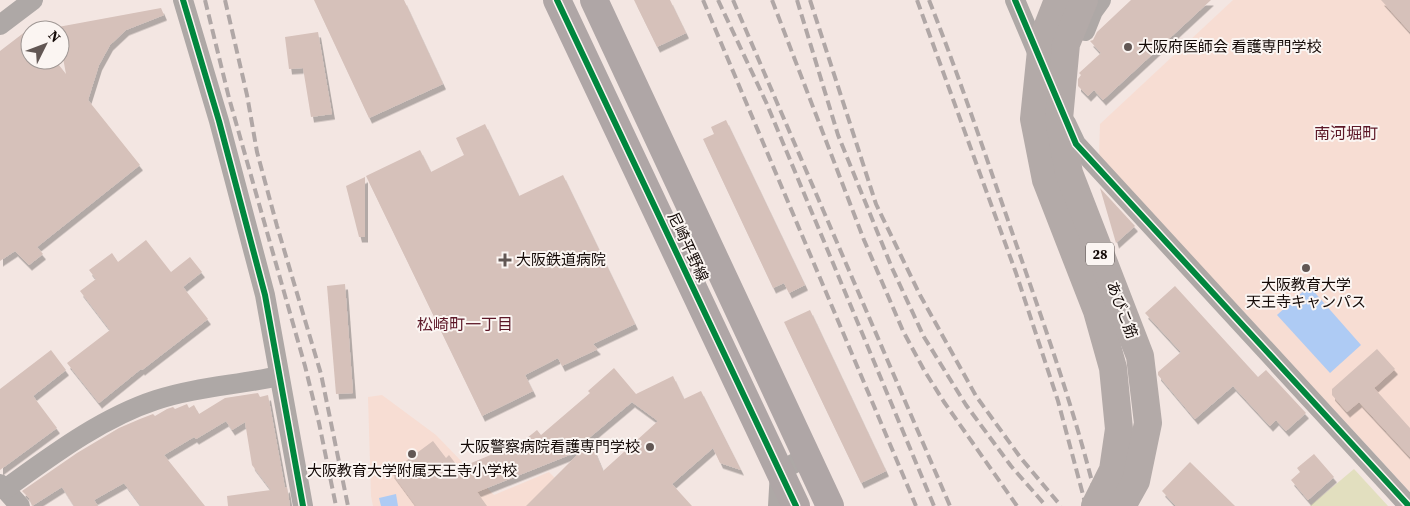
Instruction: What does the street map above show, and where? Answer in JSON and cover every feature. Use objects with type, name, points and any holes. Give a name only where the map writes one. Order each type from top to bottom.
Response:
[{"type":"main road","name":"あびこ筋","points":[[1058,0],[1042,40],[1034,119],[1046,180],[1097,312],[1113,368],[1119,429],[1113,470],[1095,506]]},
{"type":"main road","name":"あびこ筋","points":[[1084,0],[1066,44],[1059,119],[1069,173],[1140,356],[1148,423],[1136,481],[1122,506]]},
{"type":"street","points":[[0,25],[33,0]]},
{"type":"street","points":[[182,0],[219,121],[265,295],[303,506]]},
{"type":"street","name":"尼崎平野線","points":[[557,0],[796,506]]},
{"type":"street","name":"尼崎平野線","points":[[594,0],[830,506]]},
{"type":"street","points":[[1015,0],[1076,144],[1409,506]]},
{"type":"street","points":[[1048,79],[1076,56],[1093,11],[1101,0]]},
{"type":"street","points":[[20,506],[2,487],[104,422],[156,400],[279,376]]},
{"type":"street","points":[[778,506],[780,471],[808,456]]},
{"type":"shaded area","name":"大阪教育大学 天王寺キャンパス","points":[[1233,0],[1410,0],[1410,492],[1099,155],[1100,124]]},
{"type":"shaded area","name":"大阪教育大学附属天王寺小学校","points":[[382,395],[436,435],[494,495],[549,472],[583,506],[373,506],[371,496],[368,397]]},
{"type":"shaded area","points":[[1354,469],[1388,506],[1310,506]]},
{"type":"water","points":[[1309,286],[1361,345],[1330,373],[1277,315]]},
{"type":"water","points":[[396,494],[398,506],[381,506],[379,498]]},
{"type":"building","points":[[314,0],[404,0],[443,84],[369,118]]},
{"type":"building","points":[[634,0],[670,0],[686,33],[657,47]]},
{"type":"building","name":"大阪府医師会 看護専門学校","points":[[1131,0],[1211,0],[1103,100],[1094,90],[1088,96],[1078,86],[1078,79],[1081,75],[1079,73],[1101,53],[1090,41]]},
{"type":"building","points":[[1381,0],[1410,0],[1410,32]]},
{"type":"building","points":[[161,8],[164,15],[126,30],[110,45],[99,65],[88,100],[140,165],[37,247],[43,254],[29,265],[15,251],[0,261],[0,51],[20,36],[20,70],[63,70],[66,74],[65,70],[70,70],[70,25]]},
{"type":"building","points":[[318,32],[332,114],[311,117],[303,68],[289,69],[285,37]]},
{"type":"building","points":[[726,120],[805,285],[789,293],[784,283],[773,288],[703,139],[714,134],[711,127]]},
{"type":"building","name":"大阪鉄道病院","points":[[485,124],[519,196],[563,175],[635,324],[593,344],[598,349],[562,366],[558,358],[525,375],[533,391],[482,416],[366,176],[420,150],[431,172],[464,155],[456,138]]},
{"type":"building","points":[[365,177],[365,237],[359,237],[346,186]]},
{"type":"building","points":[[1100,188],[1135,226],[1116,243]]},
{"type":"building","points":[[146,240],[171,272],[190,257],[202,272],[183,287],[208,319],[99,403],[67,363],[110,330],[80,291],[96,279],[89,270],[112,253],[118,262]]},
{"type":"building","points":[[345,284],[353,393],[336,394],[327,286]]},
{"type":"building","points":[[1175,286],[1258,377],[1266,370],[1306,413],[1286,431],[1276,420],[1270,426],[1233,386],[1195,419],[1158,375],[1158,372],[1181,352],[1145,313]]},
{"type":"building","points":[[810,310],[886,471],[861,483],[784,322]]},
{"type":"building","points":[[1377,349],[1395,369],[1374,388],[1410,428],[1410,457],[1359,402],[1347,412],[1332,395],[1332,389]]},
{"type":"building","points":[[51,350],[66,370],[33,396],[57,428],[0,470],[0,389]]},
{"type":"building","points":[[614,368],[636,394],[673,376],[684,399],[701,391],[741,470],[720,463],[713,448],[672,484],[692,506],[526,506],[582,450],[477,492],[487,506],[416,506],[391,472],[433,441],[446,458],[449,455],[459,468],[522,442],[537,430],[541,435],[590,393],[588,391]],"holes":[[[632,402],[658,421],[603,471],[589,438]]]},
{"type":"building","points":[[258,393],[260,397],[268,395],[290,506],[228,506],[227,496],[271,490],[252,465],[245,422],[232,430],[226,421],[164,455],[205,506],[141,506],[124,483],[94,500],[98,506],[74,506],[62,487],[32,506],[29,498],[22,491],[77,453],[119,428],[140,419],[153,414],[155,416],[167,409],[173,407],[175,409],[187,404],[189,408],[194,405],[199,414],[225,398]]},
{"type":"building","points":[[1314,454],[1334,477],[1308,500],[1291,480],[1300,472],[1297,468]]},
{"type":"building","points":[[1190,462],[1235,506],[1176,506],[1162,491]]},
{"type":"railway","points":[[205,0],[229,98],[305,366],[336,506]]},
{"type":"railway","points":[[225,0],[247,95],[257,152],[321,374],[348,506]]},
{"type":"railway","points":[[703,0],[916,506]]},
{"type":"railway","points":[[718,0],[766,102],[934,506]]},
{"type":"railway","points":[[733,0],[950,506]]},
{"type":"railway","points":[[772,0],[864,240],[903,331],[944,402],[1017,506]]},
{"type":"railway","points":[[797,0],[838,135],[892,268],[924,337],[966,405],[1011,466],[1046,506]]},
{"type":"railway","points":[[810,0],[876,204],[920,295],[976,396],[1020,457],[1061,506]]},
{"type":"railway","points":[[917,0],[1016,273],[1058,401],[1086,506]]},
{"type":"railway","points":[[929,0],[972,115],[1047,334],[1080,437],[1098,506]]},
{"type":"cycle path","points":[[183,0],[219,121],[265,295],[303,506]]},
{"type":"cycle path","points":[[557,0],[796,506]]},
{"type":"cycle path","points":[[1015,0],[1076,144],[1409,506]]},
{"type":"place","name":"大阪府医師会 看護専門学校","points":[[1128,47]]},
{"type":"place","name":"大阪鉄道病院","points":[[505,260]]},
{"type":"place","name":"大阪教育大学 天王寺キャンパス","points":[[1306,268]]},
{"type":"place","name":"大阪警察病院看護専門学校","points":[[650,447]]},
{"type":"place","name":"大阪教育大学附属天王寺小学校","points":[[412,454]]},
{"type":"district","name":"南河堀町","points":[[1346,133]]},
{"type":"district","name":"松崎町一丁目","points":[[465,324]]}]
